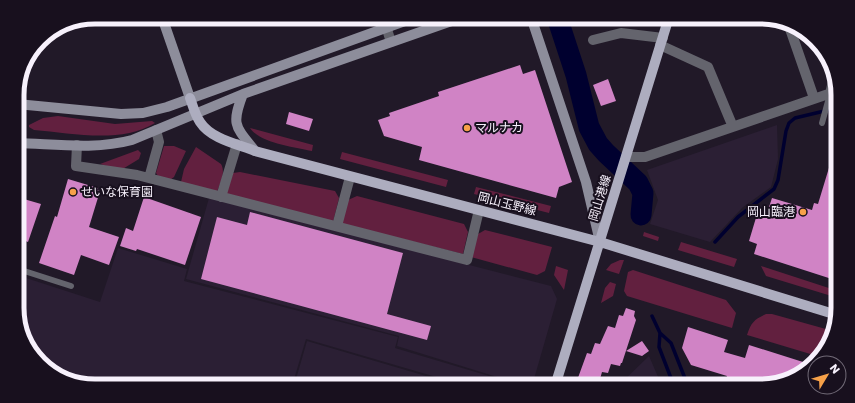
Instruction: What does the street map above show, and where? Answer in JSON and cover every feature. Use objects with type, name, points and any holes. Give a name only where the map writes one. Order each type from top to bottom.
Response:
[{"type":"main road","name":"岡山港線","points":[[557,379],[667,24]]},
{"type":"main road","name":"岡山玉野線","points":[[190,98],[200,122],[207,130],[223,139],[255,151],[600,242],[830,313]]},
{"type":"street","points":[[164,24],[190,98]]},
{"type":"street","points":[[385,24],[391,42]]},
{"type":"street","points":[[24,105],[121,114],[143,113],[190,98],[395,24]]},
{"type":"street","points":[[24,143],[77,145],[117,144],[156,130],[243,94],[443,24]]},
{"type":"street","points":[[533,24],[586,182],[600,242]]},
{"type":"street","points":[[791,31],[814,98]]},
{"type":"street","points":[[593,40],[621,32],[661,41],[708,67],[733,126]]},
{"type":"street","points":[[243,94],[236,113],[236,122],[238,129],[255,151]]},
{"type":"street","points":[[626,157],[646,157],[814,98],[831,96]]},
{"type":"street","points":[[149,178],[159,142],[156,130]]},
{"type":"street","points":[[221,197],[238,144]]},
{"type":"street","points":[[77,145],[76,166],[149,178],[467,260],[479,210]]},
{"type":"street","points":[[337,226],[350,177]]},
{"type":"lane","points":[[822,124],[831,99]]},
{"type":"lane","points":[[24,271],[70,286]]},
{"type":"shaded area","points":[[58,116],[115,124],[152,121],[155,123],[142,129],[127,133],[96,136],[34,130],[29,127],[29,125],[43,118]]},
{"type":"shaded area","points":[[777,125],[778,159],[771,187],[743,207],[710,242],[650,224],[658,200],[647,170]]},
{"type":"shaded area","points":[[250,128],[313,145],[312,151],[270,141],[255,133]]},
{"type":"shaded area","points":[[164,146],[174,146],[186,151],[174,177],[170,180],[158,176],[156,173]]},
{"type":"shaded area","points":[[196,147],[221,164],[223,174],[217,192],[181,182],[184,169]]},
{"type":"shaded area","points":[[138,150],[141,153],[139,159],[121,170],[100,164]]},
{"type":"shaded area","points":[[342,152],[448,180],[446,187],[340,159]]},
{"type":"shaded area","points":[[240,172],[335,191],[339,198],[333,222],[226,194],[233,173]]},
{"type":"shaded area","points":[[476,187],[551,206],[549,213],[474,194]]},
{"type":"shaded area","points":[[357,196],[464,224],[468,232],[463,254],[342,224],[348,200]]},
{"type":"shaded area","points":[[209,198],[551,286],[557,299],[534,379],[503,379],[397,346],[399,336],[186,279]]},
{"type":"shaded area","points":[[485,230],[552,247],[545,271],[537,275],[471,257],[478,234]]},
{"type":"shaded area","points":[[644,232],[659,237],[658,241],[643,236]]},
{"type":"shaded area","points":[[681,242],[737,259],[734,267],[678,250]]},
{"type":"shaded area","points":[[118,248],[187,269],[184,281],[398,337],[395,348],[499,379],[443,379],[306,339],[294,379],[81,378],[68,374],[52,364],[34,344],[26,326],[24,284],[26,278],[100,302]]},
{"type":"shaded area","points":[[624,260],[619,274],[606,270],[611,264]]},
{"type":"shaded area","points":[[556,266],[568,270],[564,290],[554,275]]},
{"type":"shaded area","points":[[761,266],[831,289],[831,296],[766,276]]},
{"type":"shaded area","points":[[633,270],[726,300],[736,313],[732,328],[627,296],[624,291],[628,272]]},
{"type":"shaded area","points":[[610,282],[616,284],[613,296],[601,303],[605,288]]},
{"type":"shaded area","points":[[766,314],[772,314],[828,330],[821,344],[813,355],[747,335],[754,322]]},
{"type":"shaded area","points":[[307,341],[436,379],[296,379]]},
{"type":"shaded area","points":[[649,356],[659,379],[625,379]]},
{"type":"building","name":"マルナカ","points":[[520,65],[523,74],[535,70],[572,182],[559,187],[556,198],[419,160],[422,147],[384,136],[378,120],[390,116],[389,113],[439,96],[438,92]]},
{"type":"building","points":[[608,79],[616,101],[601,106],[593,85]]},
{"type":"building","points":[[289,112],[313,119],[309,131],[286,124]]},
{"type":"building","name":"岡山臨港","points":[[831,161],[831,279],[754,254],[757,244],[749,241],[758,211],[767,213],[772,198],[812,210],[814,203],[818,204]]},
{"type":"building","points":[[68,179],[98,188],[97,190],[100,191],[89,227],[119,237],[109,265],[81,255],[74,275],[39,263],[55,216],[57,217]]},
{"type":"building","points":[[144,197],[201,217],[185,265],[137,249],[136,251],[120,246],[126,228],[133,231]]},
{"type":"building","points":[[24,199],[41,204],[28,242],[24,240]]},
{"type":"building","points":[[250,212],[403,253],[387,314],[431,326],[427,340],[201,279],[217,217],[247,225]]},
{"type":"building","points":[[626,308],[635,311],[634,316],[636,320],[620,366],[611,364],[608,373],[602,372],[600,379],[578,379],[587,353],[591,354],[595,343],[600,344],[608,326],[615,328],[619,315],[623,316]]},
{"type":"building","points":[[688,327],[728,340],[724,352],[745,358],[749,345],[803,362],[802,365],[791,372],[774,378],[726,379],[727,376],[691,365],[682,348]]},
{"type":"building","points":[[642,341],[649,351],[642,356],[626,351]]},
{"type":"waterway","points":[[559,24],[576,75],[589,127],[598,144],[638,183],[643,193],[641,215]]},
{"type":"waterway","points":[[715,242],[738,217],[774,189],[778,180],[786,131],[789,123],[795,118],[831,109]]},
{"type":"waterway","points":[[652,316],[660,333],[659,347],[671,379]]},
{"type":"waterway","points":[[660,333],[671,343],[685,379]]},
{"type":"place","name":"マルナカ","points":[[467,128]]},
{"type":"place","name":"せいな保育園","points":[[73,192]]},
{"type":"place","name":"岡山臨港","points":[[803,212]]}]
